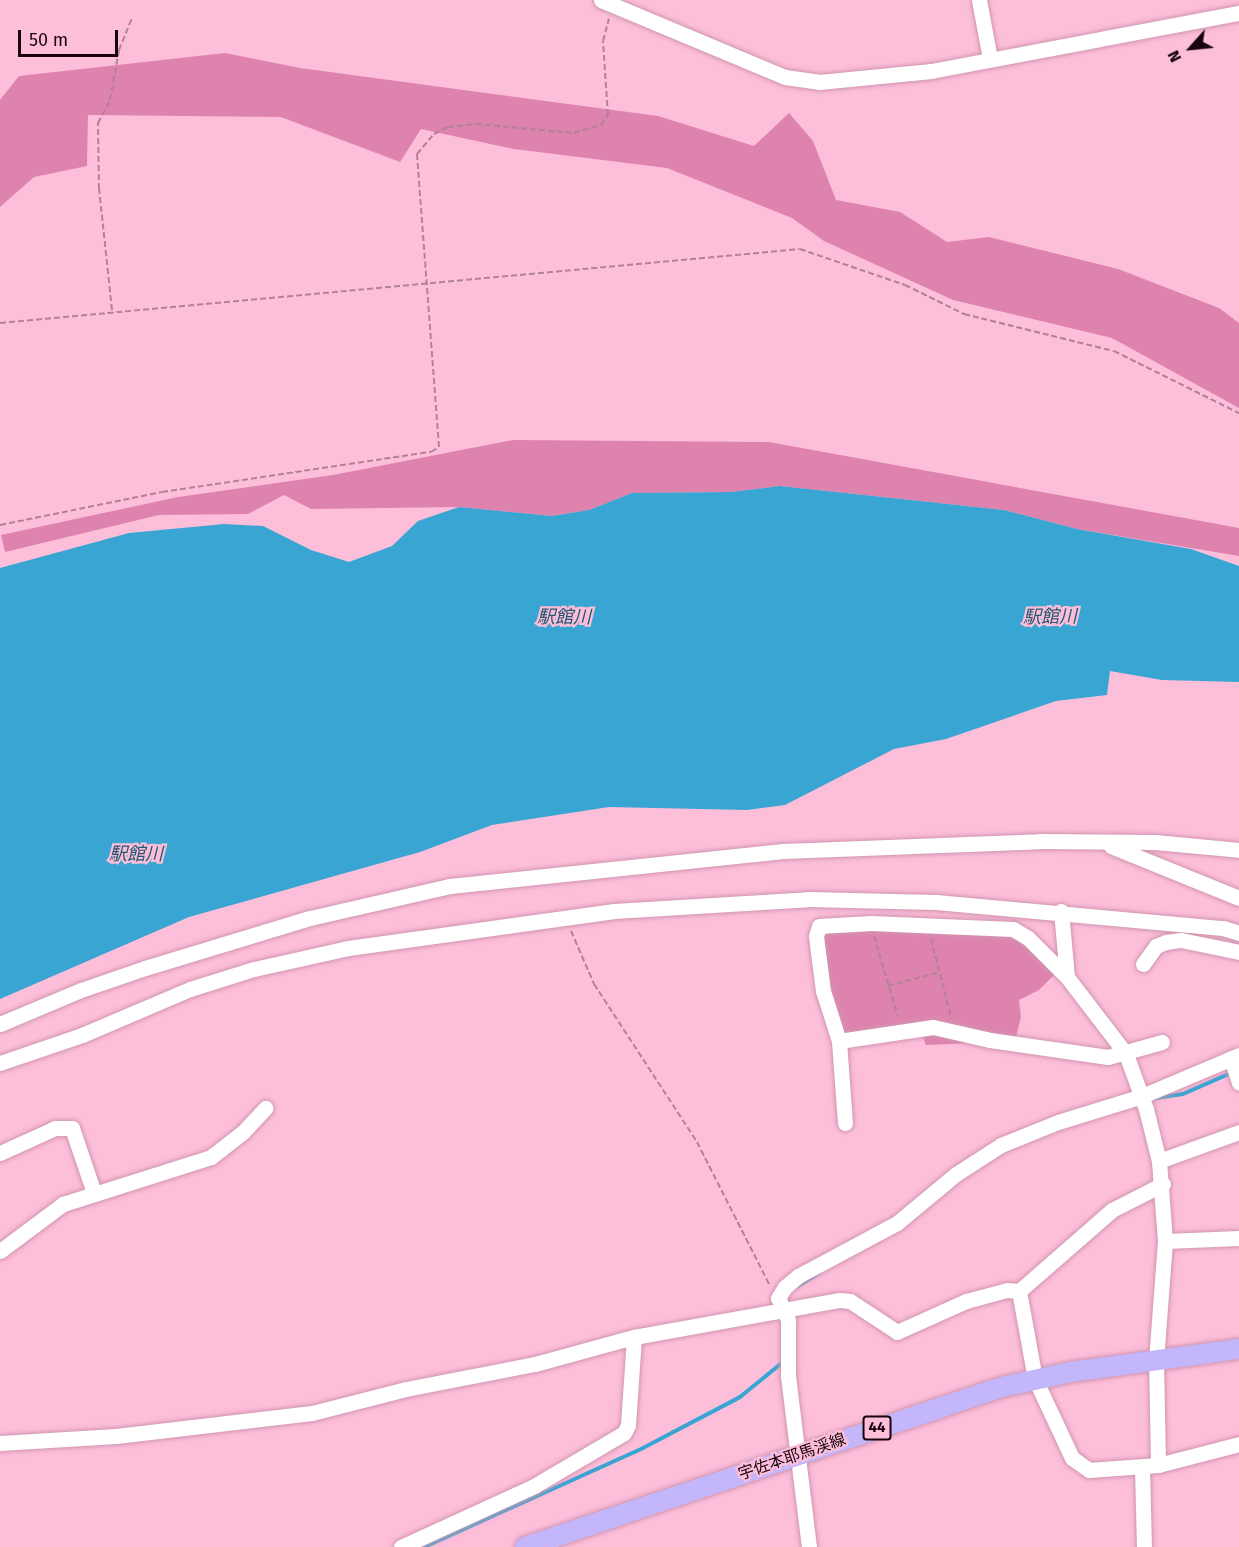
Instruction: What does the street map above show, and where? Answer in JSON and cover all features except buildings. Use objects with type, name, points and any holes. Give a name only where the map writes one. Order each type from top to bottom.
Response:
[{"type":"main road","name":"宇佐本耶馬渓線","points":[[525,1547],[1035,1378],[1239,1349]]},
{"type":"street","points":[[979,0],[990,59]]},
{"type":"street","points":[[610,2],[801,81],[901,76],[1239,13]]},
{"type":"street","points":[[0,1024],[81,990],[145,968],[310,918],[450,886],[783,850],[1102,842],[1239,850]]},
{"type":"street","points":[[1102,842],[1239,898]]},
{"type":"street","points":[[0,1063],[82,1035],[190,989],[254,969],[348,948],[666,906],[808,900],[936,902],[1061,911],[1223,928],[1239,933]]},
{"type":"street","points":[[1061,911],[1067,976]]},
{"type":"street","points":[[845,1123],[839,1041],[823,991],[816,931],[825,923],[1017,930],[1067,976],[1126,1054],[1142,1096],[1159,1161],[1163,1184],[1165,1240],[1156,1360],[1158,1465]]},
{"type":"street","points":[[1143,964],[1156,946],[1181,940],[1239,952]]},
{"type":"street","points":[[839,1041],[933,1027],[1097,1056],[1126,1054],[1162,1042]]},
{"type":"street","points":[[809,1547],[781,1305],[798,1276],[897,1223],[956,1174],[1000,1145],[1058,1122],[1142,1096],[1235,1057],[1239,1083]]},
{"type":"street","points":[[0,1251],[55,1208],[94,1193],[211,1158],[243,1132],[265,1108]]},
{"type":"street","points":[[0,1153],[54,1128],[72,1128],[94,1193]]},
{"type":"street","points":[[1159,1161],[1239,1132]]},
{"type":"street","points":[[0,1443],[116,1436],[312,1413],[406,1389],[535,1364],[634,1337],[781,1305],[846,1299],[897,1332],[966,1301],[1008,1290],[1019,1291],[1112,1210],[1163,1184]]},
{"type":"street","points":[[1165,1240],[1239,1238]]},
{"type":"street","points":[[1019,1291],[1035,1378],[1077,1464],[1098,1471],[1142,1467],[1239,1444]]},
{"type":"street","points":[[401,1547],[534,1486],[624,1433],[628,1425],[634,1337]]},
{"type":"street","points":[[1142,1467],[1144,1547]]},
{"type":"path","points":[[0,525],[162,492],[431,452],[439,447],[417,154],[434,134],[448,127],[476,124],[574,133],[601,125],[608,115],[603,41],[610,2]]},
{"type":"path","points":[[112,310],[99,189],[98,123],[110,100],[119,50],[132,17]]},
{"type":"path","points":[[0,323],[112,310],[800,249],[905,285],[964,314],[1114,351],[1239,414]]},
{"type":"path","points":[[567,918],[575,946],[594,984],[697,1142],[781,1305]]},
{"type":"path","points":[[870,923],[902,1032]]},
{"type":"path","points":[[927,925],[955,1032]]},
{"type":"path","points":[[888,986],[940,972]]},
{"type":"shaded area","points":[[225,53],[300,68],[658,116],[754,146],[789,113],[813,141],[836,200],[900,212],[947,242],[989,237],[1118,269],[1219,308],[1239,323],[1239,408],[1112,338],[953,300],[824,241],[792,218],[667,168],[514,149],[421,129],[400,162],[281,117],[88,115],[87,166],[34,177],[0,207],[0,100],[19,76]]},
{"type":"shaded area","points":[[513,440],[769,442],[1239,528],[1239,556],[1077,529],[1004,510],[780,486],[731,492],[632,493],[589,510],[552,516],[459,507],[311,509],[284,495],[248,514],[159,515],[5,552],[1,535],[178,497],[333,475]]},
{"type":"shaded area","points":[[824,928],[1009,932],[1057,972],[1039,990],[1019,1000],[1021,1017],[1015,1041],[926,1045],[921,1033],[845,1036],[838,1031],[820,938]]},
{"type":"water","name":"駅館川","points":[[780,486],[1004,510],[1077,529],[1191,549],[1239,566],[1239,682],[1162,680],[1110,671],[1107,695],[1056,701],[946,739],[894,749],[785,805],[747,810],[609,807],[492,825],[420,852],[189,917],[0,999],[0,568],[129,533],[224,524],[263,526],[311,550],[349,562],[392,546],[418,521],[459,507],[552,516],[589,510],[632,493],[731,492]]},
{"type":"waterway","points":[[1155,1098],[1183,1094],[1233,1072]]},
{"type":"waterway","points":[[796,1287],[818,1274]]},
{"type":"waterway","points":[[424,1547],[643,1448],[740,1397],[783,1362]]}]
